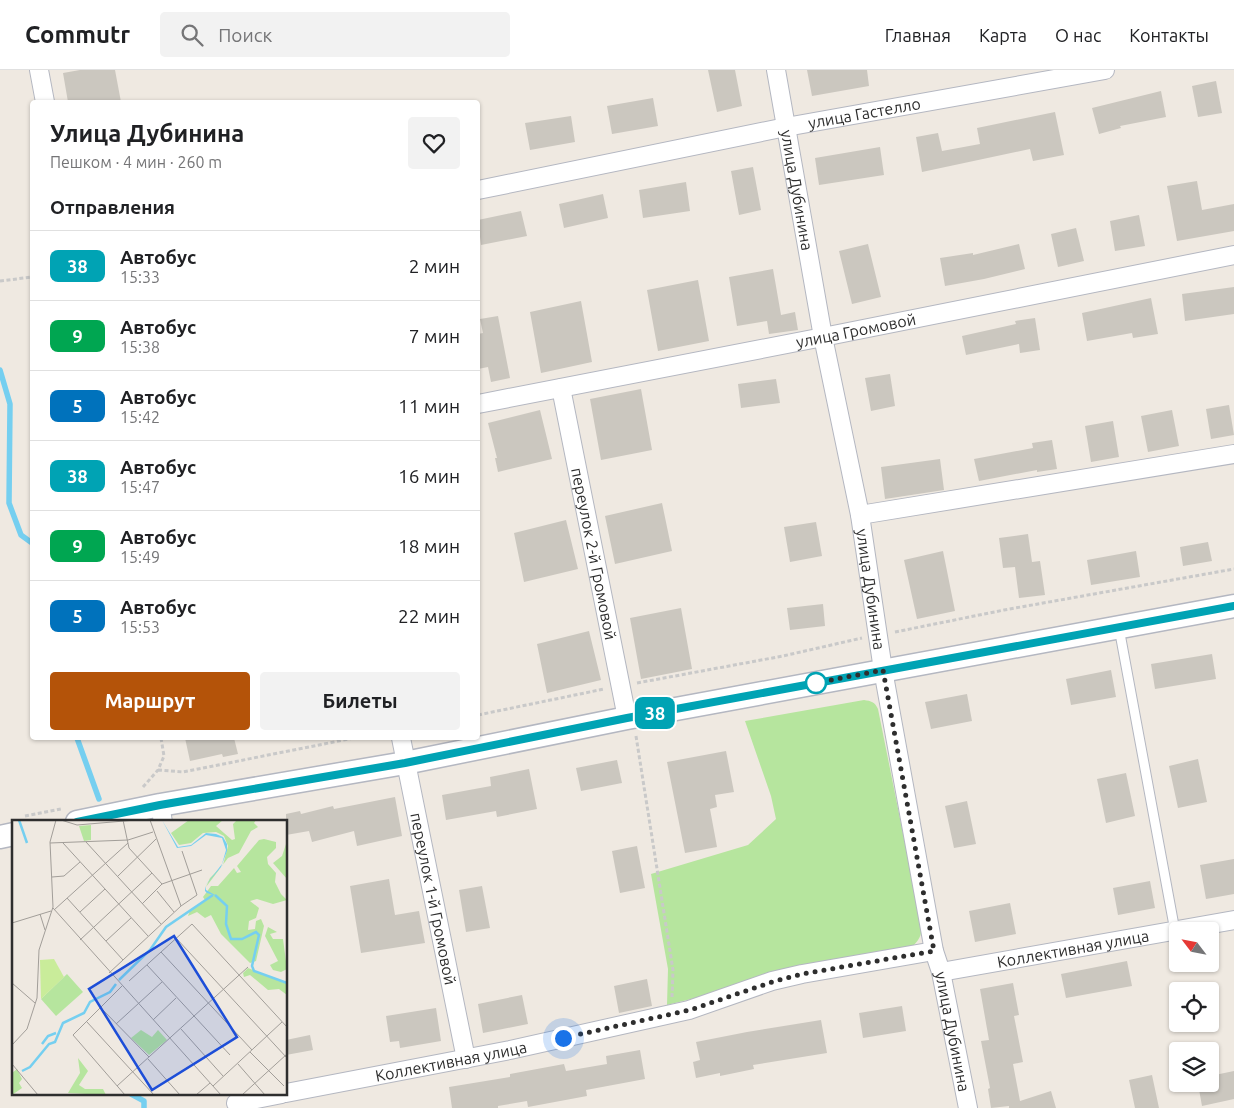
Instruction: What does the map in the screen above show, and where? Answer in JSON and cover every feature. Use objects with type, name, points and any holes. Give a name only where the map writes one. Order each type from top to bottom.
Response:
[{"type":"street","points":[[39,70],[45,100]]},
{"type":"street","name":"улица Дубинина","points":[[776,70],[823,337],[860,515],[883,670],[934,951],[941,972],[968,1108]]},
{"type":"street","name":"улица Гастелло","points":[[480,190],[786,127],[1105,70]]},
{"type":"street","name":"улица Громовой","points":[[480,404],[1234,255]]},
{"type":"street","name":"переулок 2-й Громовой","points":[[561,388],[631,725]]},
{"type":"street","points":[[860,515],[1234,454]]},
{"type":"street","points":[[72,815],[161,814],[405,763],[631,725],[883,670],[1234,606]]},
{"type":"street","name":"переулок 1-й Громовой","points":[[400,740],[466,1059]]},
{"type":"street","points":[[0,837],[12,829]]},
{"type":"street","name":"Коллективная улица","points":[[1219,923],[1234,920]]},
{"type":"street","name":"Коллективная улица","points":[[941,972],[1169,931]]},
{"type":"street","name":"Коллективная улица","points":[[288,1093],[466,1059],[690,1010],[772,982],[802,974],[934,951]]},
{"type":"street","points":[[235,1102],[270,1096]]},
{"type":"lane","points":[[1119,628],[1174,922]]},
{"type":"path","points":[[0,281],[30,277]]},
{"type":"path","points":[[783,656],[1004,610],[1234,569]]},
{"type":"path","points":[[631,725],[673,970],[673,994],[668,1015]]},
{"type":"path","points":[[139,790],[145,786],[158,770],[164,756],[161,740]]},
{"type":"path","points":[[158,770],[183,772],[344,740]]},
{"type":"path","points":[[47,820],[72,815]]},
{"type":"green space","points":[[864,700],[872,702],[878,709],[922,928],[918,940],[913,946],[777,972],[667,1005],[668,969],[651,874],[748,845],[776,819],[771,796],[745,721]]},
{"type":"building","points":[[80,70],[115,70],[121,100],[68,100],[63,73]]},
{"type":"building","points":[[708,70],[735,70],[742,106],[717,112]]},
{"type":"building","points":[[807,70],[867,70],[869,86],[812,96]]},
{"type":"building","points":[[1216,81],[1222,113],[1198,117],[1192,86]]},
{"type":"building","points":[[1161,91],[1166,117],[1120,126],[1121,128],[1099,134],[1092,108]]},
{"type":"building","points":[[653,98],[658,126],[612,134],[607,106]]},
{"type":"building","points":[[1055,112],[1064,155],[1033,161],[1030,149],[922,172],[916,137],[938,133],[942,151],[980,144],[977,128]]},
{"type":"building","points":[[571,116],[575,142],[530,150],[525,123]]},
{"type":"building","points":[[880,147],[884,175],[819,185],[815,158]]},
{"type":"building","points":[[753,167],[761,210],[739,215],[731,171]]},
{"type":"building","points":[[1197,181],[1202,210],[1234,204],[1234,231],[1177,241],[1167,186]]},
{"type":"building","points":[[686,182],[690,211],[643,218],[639,190]]},
{"type":"building","points":[[603,194],[608,218],[564,228],[559,204]]},
{"type":"building","points":[[521,211],[527,236],[481,245],[480,220]]},
{"type":"building","points":[[1139,215],[1145,246],[1115,251],[1110,221]]},
{"type":"building","points":[[1076,228],[1084,261],[1058,267],[1051,234]]},
{"type":"building","points":[[868,244],[881,297],[852,304],[839,251]]},
{"type":"building","points":[[1019,244],[1025,269],[945,286],[940,258],[973,253],[973,255]]},
{"type":"building","points":[[773,269],[781,315],[795,312],[798,330],[769,334],[767,321],[737,326],[729,277]]},
{"type":"building","points":[[698,280],[709,341],[658,351],[647,290]]},
{"type":"building","points":[[1234,287],[1234,314],[1185,321],[1182,294]]},
{"type":"building","points":[[1151,298],[1158,334],[1133,338],[1132,333],[1087,341],[1082,313]]},
{"type":"building","points":[[581,301],[592,362],[541,373],[530,312]]},
{"type":"building","points":[[498,316],[510,378],[491,382],[488,367],[480,369],[480,334],[483,333],[480,319]]},
{"type":"building","points":[[1035,318],[1040,350],[1020,353],[1019,344],[966,355],[962,336],[1016,324],[1015,321]]},
{"type":"building","points":[[890,374],[895,406],[871,411],[865,378]]},
{"type":"building","points":[[776,379],[780,403],[741,408],[738,384]]},
{"type":"building","points":[[641,389],[652,450],[601,460],[590,399]]},
{"type":"building","points":[[1229,405],[1234,435],[1211,439],[1206,409]]},
{"type":"building","points":[[540,410],[552,459],[498,472],[495,458],[497,458],[488,423]]},
{"type":"building","points":[[1172,410],[1179,446],[1148,452],[1141,416]]},
{"type":"building","points":[[1113,421],[1119,457],[1091,462],[1085,426]]},
{"type":"building","points":[[1052,440],[1057,469],[1037,472],[1037,470],[979,481],[974,459],[1033,448],[1032,443]]},
{"type":"building","points":[[940,459],[944,490],[885,499],[881,467]]},
{"type":"building","points":[[662,503],[672,551],[615,564],[605,516]]},
{"type":"building","points":[[566,520],[578,569],[524,582],[514,533]]},
{"type":"building","points":[[816,522],[822,556],[790,562],[784,527]]},
{"type":"building","points":[[1028,534],[1032,562],[1040,561],[1045,595],[1019,598],[1015,567],[1003,568],[999,538]]},
{"type":"building","points":[[1208,542],[1212,561],[1183,566],[1180,547]]},
{"type":"building","points":[[943,551],[955,611],[917,619],[904,560]]},
{"type":"building","points":[[1136,551],[1140,577],[1091,585],[1087,560]]},
{"type":"building","points":[[823,604],[825,626],[790,630],[787,608]]},
{"type":"building","points":[[681,608],[692,669],[641,679],[630,618]]},
{"type":"building","points":[[589,631],[601,680],[547,693],[537,644]]},
{"type":"building","points":[[1212,654],[1216,679],[1155,689],[1151,664]]},
{"type":"building","points":[[1111,670],[1116,697],[1071,705],[1066,679]]},
{"type":"building","points":[[967,694],[972,721],[931,729],[925,702]]},
{"type":"building","points":[[185,740],[234,740],[238,754],[223,757],[222,754],[190,761]]},
{"type":"building","points":[[726,751],[734,792],[715,795],[717,807],[710,809],[717,847],[685,853],[667,762]]},
{"type":"building","points":[[1198,759],[1207,802],[1178,808],[1169,766]]},
{"type":"building","points":[[617,760],[622,783],[581,791],[576,768]]},
{"type":"building","points":[[529,769],[537,809],[497,817],[496,811],[446,820],[442,795],[491,786],[490,777]]},
{"type":"building","points":[[1126,773],[1135,816],[1106,823],[1097,779]]},
{"type":"building","points":[[395,797],[402,836],[357,846],[354,831],[312,842],[309,831],[288,835],[286,814],[300,811],[301,814],[333,806],[334,809]]},
{"type":"building","points":[[967,801],[976,844],[954,848],[945,806]]},
{"type":"building","points":[[637,846],[645,888],[620,893],[612,851]]},
{"type":"building","points":[[1234,859],[1234,894],[1206,899],[1200,865]]},
{"type":"building","points":[[389,879],[395,915],[419,911],[425,943],[361,953],[350,886]]},
{"type":"building","points":[[1150,881],[1155,908],[1118,915],[1113,888]]},
{"type":"building","points":[[482,886],[490,928],[466,932],[459,890]]},
{"type":"building","points":[[1010,903],[1016,934],[975,942],[969,911]]},
{"type":"building","points":[[1127,961],[1132,986],[1066,998],[1061,974]]},
{"type":"building","points":[[647,979],[652,1006],[619,1013],[614,986]]},
{"type":"building","points":[[1013,983],[1019,1015],[1014,1016],[1023,1062],[1013,1064],[1020,1101],[1051,1091],[1056,1108],[1009,1108],[1009,1106],[991,1108],[988,1089],[990,1088],[981,1041],[989,1040],[980,989]]},
{"type":"building","points":[[522,995],[528,1024],[483,1033],[478,1004]]},
{"type":"building","points":[[902,1006],[906,1031],[863,1038],[859,1013]]},
{"type":"building","points":[[436,1008],[441,1041],[400,1048],[399,1041],[390,1042],[386,1016]]},
{"type":"building","points":[[821,1020],[827,1053],[753,1065],[754,1069],[720,1076],[720,1073],[696,1078],[693,1062],[700,1060],[696,1042]]},
{"type":"building","points":[[310,1035],[313,1050],[288,1055],[288,1040]]},
{"type":"building","points":[[640,1050],[645,1079],[586,1090],[587,1096],[528,1107],[527,1101],[498,1106],[498,1108],[452,1108],[449,1087],[510,1077],[510,1074],[564,1064],[566,1071],[607,1064],[606,1056]]},
{"type":"building","points":[[1234,1071],[1234,1099],[1202,1106],[1199,1092],[1219,1092],[1219,1074]]},
{"type":"building","points":[[1152,1075],[1159,1108],[1135,1108],[1129,1080]]},
{"type":"waterway","points":[[0,370],[10,404],[9,503],[21,535],[30,542]]},
{"type":"waterway","points":[[78,740],[99,799]]},
{"type":"waterway","points":[[135,1096],[144,1101],[144,1108]]},
{"type":"bus line","name":"38","points":[[87,820],[160,805],[405,763],[627,718],[1234,606]]},
{"type":"route","points":[[563,1038],[690,1010],[772,982],[802,974],[934,951],[883,670],[816,683]]}]
